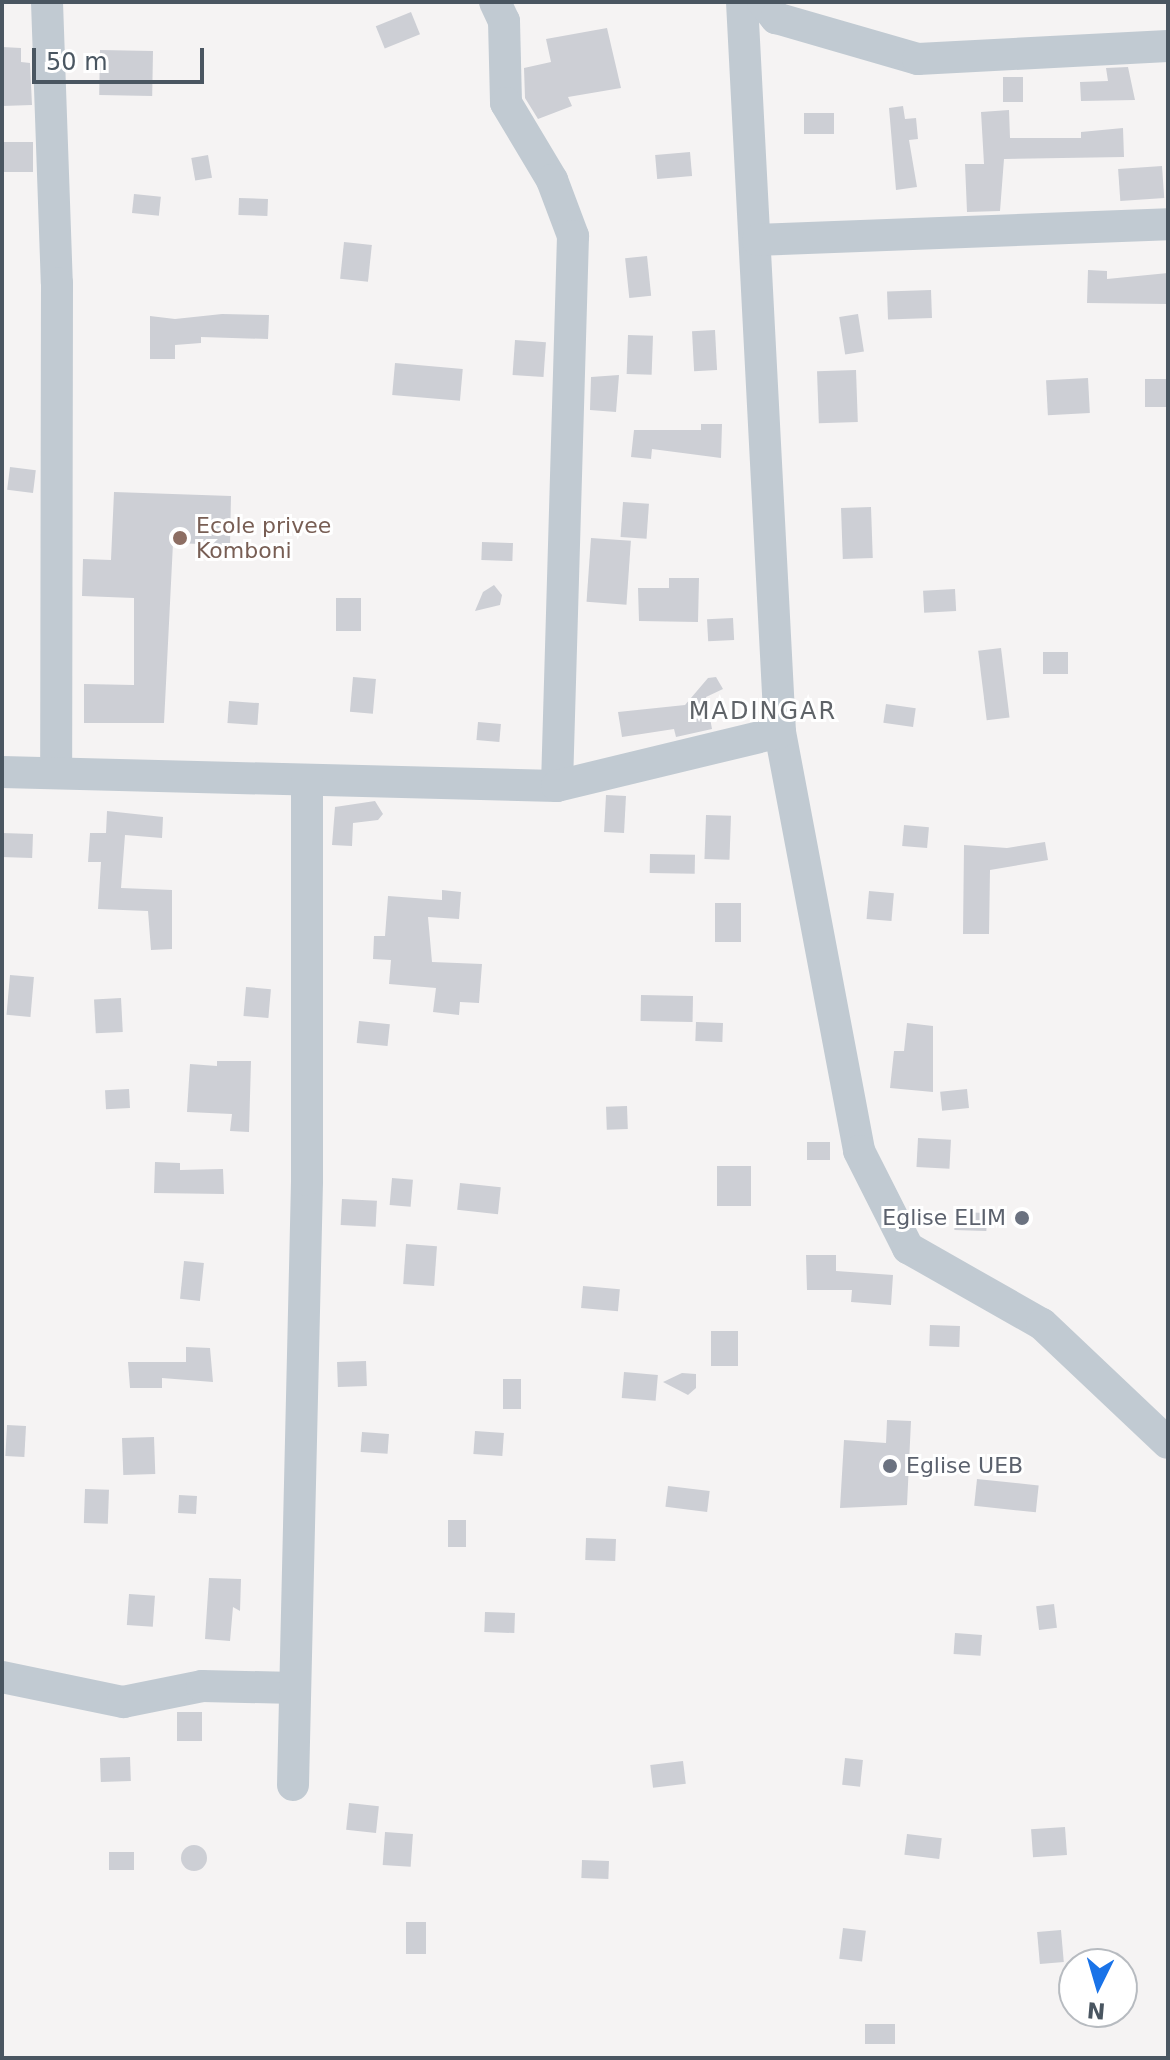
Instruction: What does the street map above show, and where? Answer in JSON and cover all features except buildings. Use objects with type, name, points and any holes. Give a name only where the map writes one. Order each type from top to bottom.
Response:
[{"type":"street","points":[[47,2],[57,283],[56,773]]},
{"type":"street","points":[[495,2],[504,21],[506,103],[552,180],[573,236],[557,786]]},
{"type":"street","points":[[742,2],[758,240],[780,732],[859,1151],[901,1240],[1042,1324],[1168,1443]]},
{"type":"street","points":[[763,2],[776,18],[918,59],[1168,46]]},
{"type":"street","points":[[758,240],[1168,224]]},
{"type":"street","points":[[2,772],[307,783],[557,786],[780,732]]},
{"type":"street","points":[[293,1785],[307,1180],[307,783]]},
{"type":"street","points":[[2,1677],[123,1702],[202,1686],[295,1688]]},
{"type":"place","name":"Ecole privee Komboni","points":[[180,538]]},
{"type":"place","name":"Eglise ELIM","points":[[1022,1218]]},
{"type":"place","name":"Eglise UEB","points":[[890,1466]]},
{"type":"district","name":"MADINGAR","points":[[763,712]]}]
